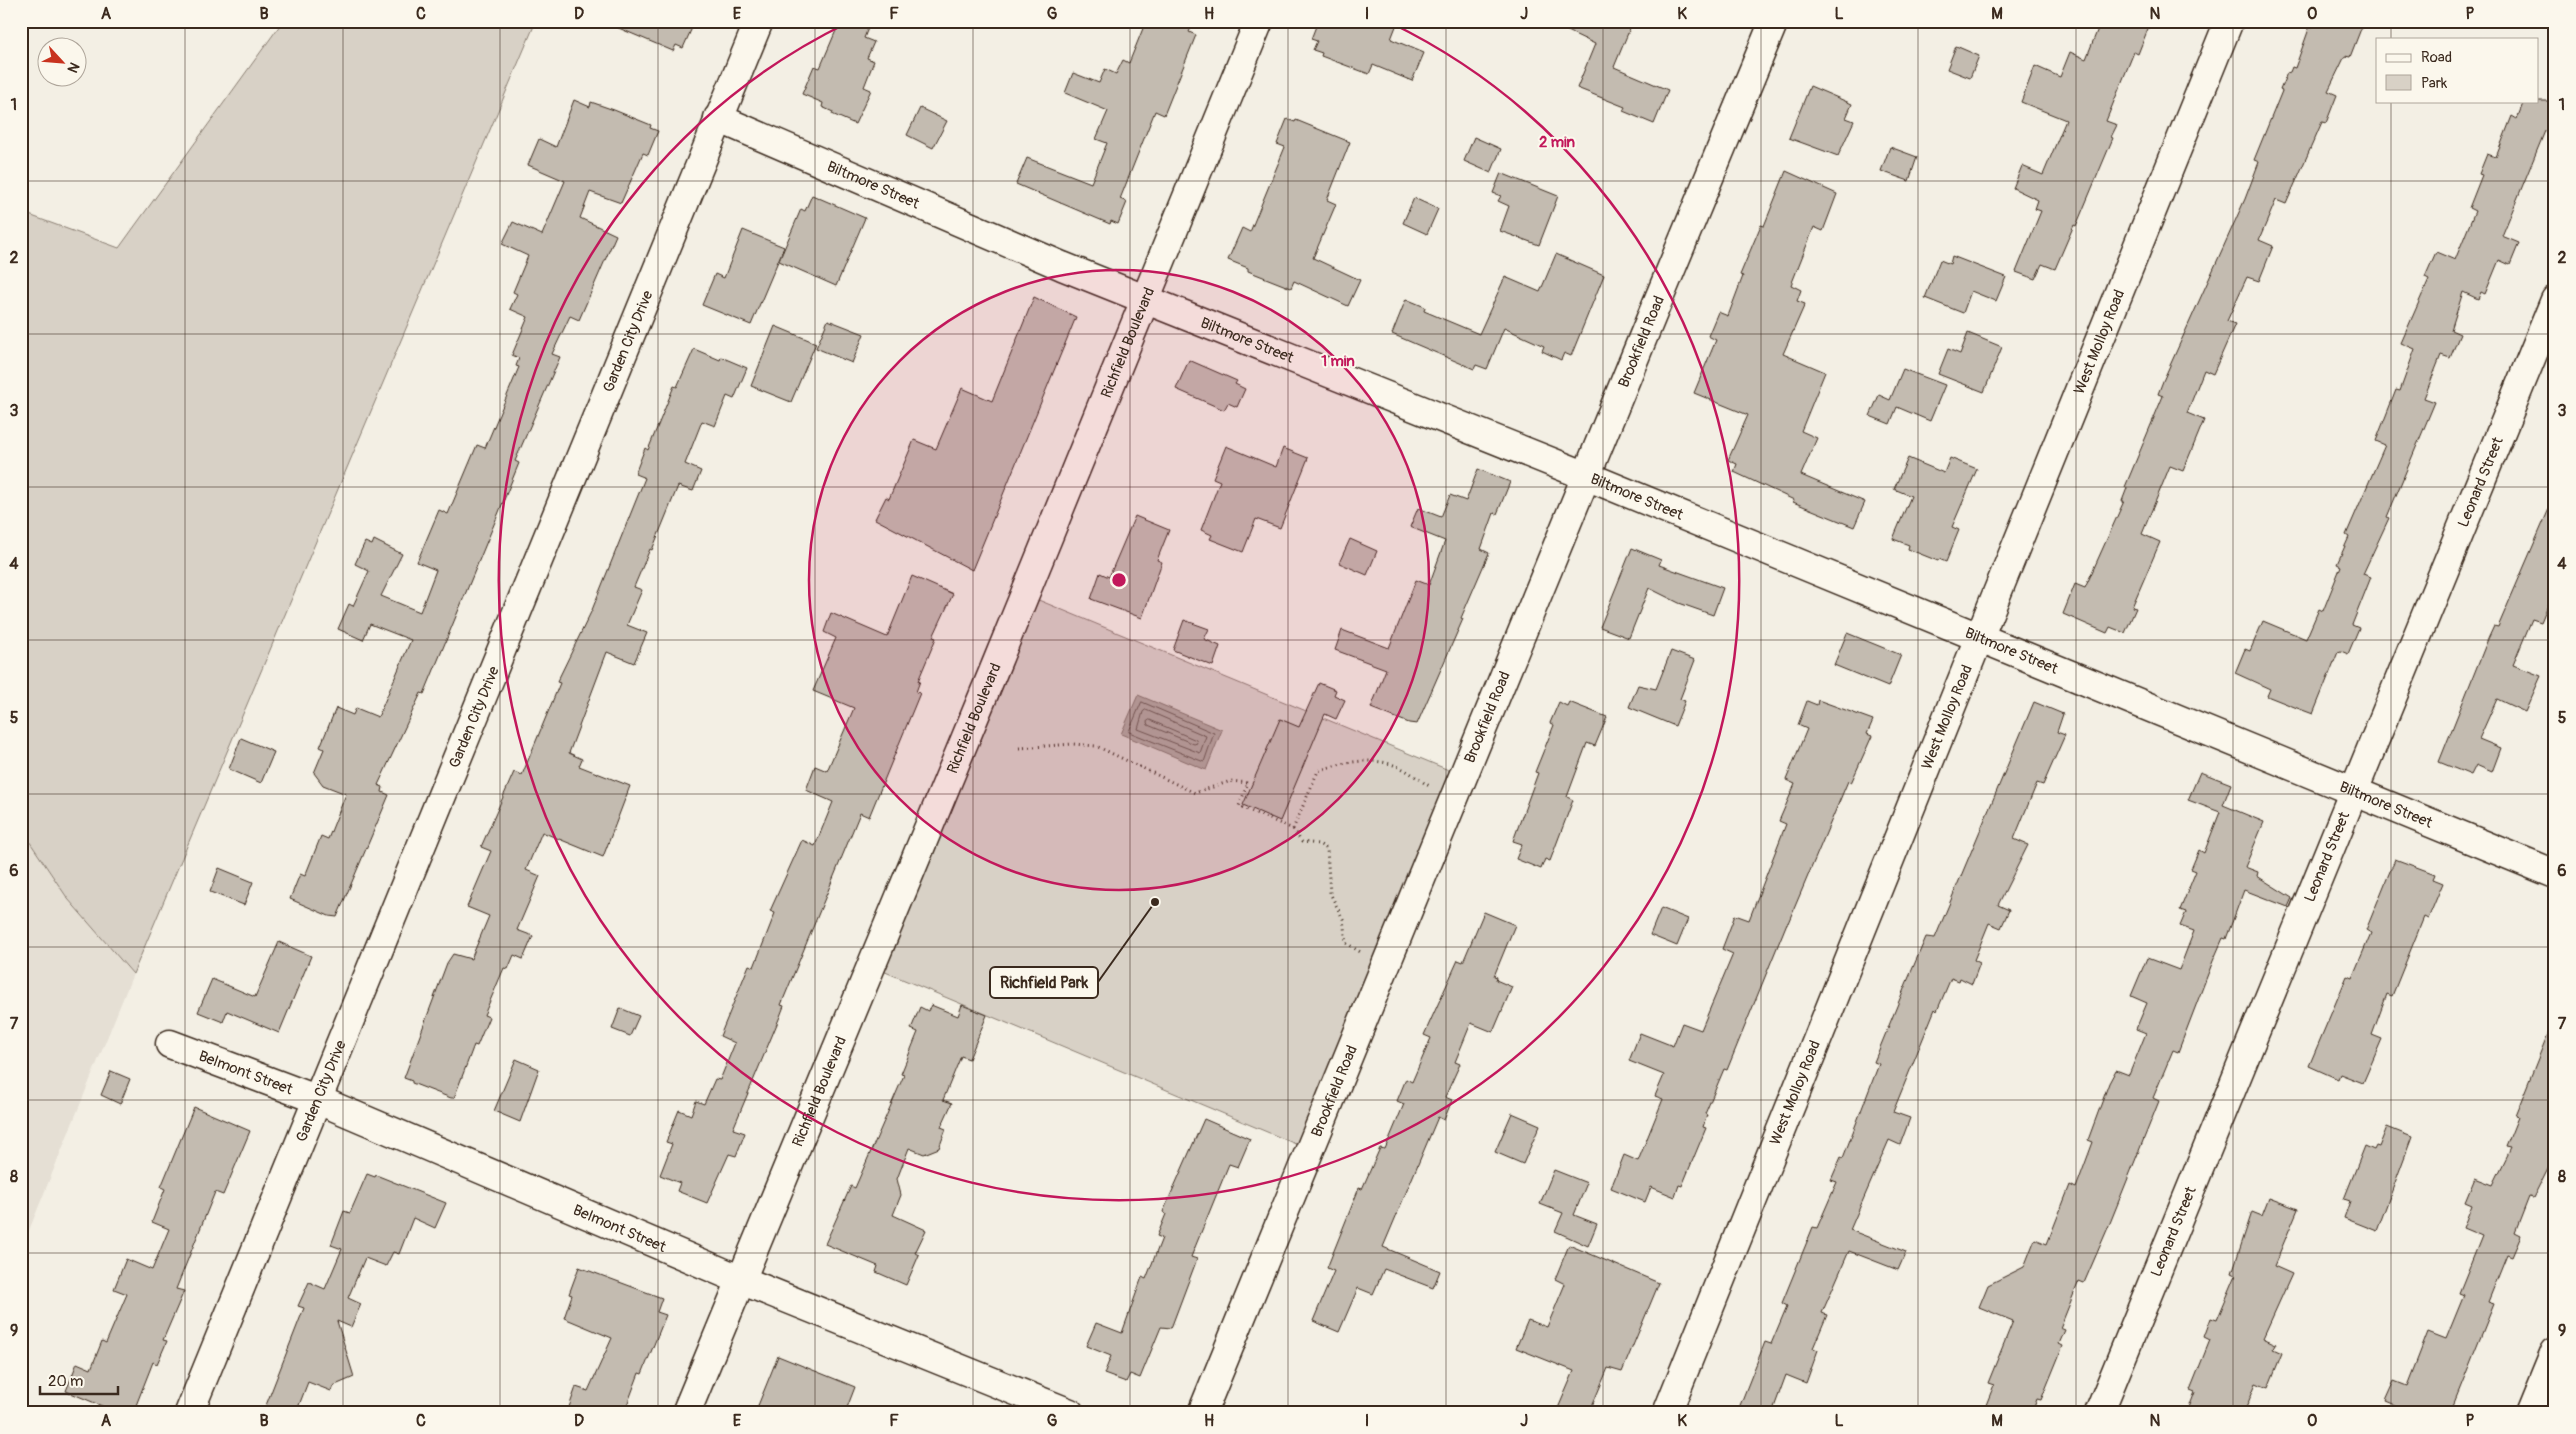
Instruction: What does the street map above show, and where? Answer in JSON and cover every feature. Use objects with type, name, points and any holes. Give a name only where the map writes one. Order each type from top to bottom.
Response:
[{"type":"street","name":"Garden City Drive","points":[[190,1413],[316,1099],[758,21]]},
{"type":"street","name":"Richfield Boulevard","points":[[686,1413],[993,672],[1144,298],[1259,21]]},
{"type":"street","name":"Brookfield Road","points":[[1202,1413],[1386,966],[1584,475],[1774,21]]},
{"type":"street","name":"West Molloy Road","points":[[1666,1413],[1849,955],[1981,638],[2229,21]]},
{"type":"street","name":"Biltmore Street","points":[[718,118],[1062,266],[1584,475],[2555,874]]},
{"type":"street","name":"Leonard Street","points":[[2099,1413],[2555,300]]},
{"type":"street","name":"Belmont Street","points":[[170,1044],[316,1099],[741,1280],[1070,1413]]},
{"type":"street","points":[[2530,1413],[2555,1352]]},
{"type":"path","points":[[1019,748],[1073,744],[1096,746],[1195,793],[1231,781],[1248,783],[1239,806],[1293,829],[1302,842],[1319,844],[1327,849],[1330,893],[1343,919],[1346,943],[1386,966]]},
{"type":"path","points":[[1293,829],[1318,771],[1354,761],[1382,762],[1404,769],[1428,785],[1454,798]]},
{"type":"shaded area","points":[[21,829],[68,899],[133,974],[21,1250]]},
{"type":"green space","points":[[283,21],[536,21],[133,974],[68,899],[21,829],[21,212],[119,248]]},
{"type":"green space","points":[[1024,594],[1463,776],[1310,1150],[871,966]]},
{"type":"water","points":[[1138,695],[1222,730],[1206,770],[1121,734]]},
{"type":"building","points":[[602,21],[695,21],[683,48],[676,45],[673,51]]},
{"type":"building","points":[[840,21],[871,21],[864,38],[874,42],[867,58],[874,61],[864,87],[871,90],[855,124],[832,114],[833,112],[822,107],[823,103],[802,94],[814,66],[820,68]]},
{"type":"building","points":[[1146,21],[1174,21],[1191,28],[1189,32],[1196,35],[1164,115],[1155,111],[1120,199],[1127,202],[1118,224],[1111,221],[1110,224],[1016,184],[1027,158],[1091,183],[1107,143],[1096,139],[1108,111],[1065,93],[1073,73],[1099,83],[1105,69],[1116,74],[1123,60],[1129,63]]},
{"type":"building","points":[[1318,21],[1398,21],[1391,39],[1424,53],[1412,81],[1373,65],[1369,74],[1321,56],[1322,53],[1313,50],[1317,41],[1311,39]]},
{"type":"building","points":[[1547,21],[1633,21],[1614,67],[1668,90],[1654,124],[1623,111],[1625,107],[1577,88],[1595,44]]},
{"type":"building","points":[[2101,21],[2151,21],[2138,54],[2134,52],[2106,121],[2117,125],[2076,226],[2074,225],[2055,269],[2042,264],[2035,279],[2016,272],[2041,211],[2035,209],[2038,200],[2013,188],[2022,166],[2043,175],[2066,120],[2021,102],[2035,66],[2060,77],[2070,52],[2086,59]]},
{"type":"building","points":[[2315,21],[2364,21],[2350,57],[2345,56],[2328,91],[2337,95],[2326,123],[2322,122],[2286,204],[2276,200],[2259,240],[2273,246],[2259,281],[2247,277],[2227,321],[2235,324],[2213,374],[2204,370],[2187,413],[2204,420],[2183,471],[2170,466],[2142,534],[2160,542],[2132,607],[2136,608],[2125,633],[2110,627],[2107,633],[2063,614],[2075,584],[2085,588],[2124,501],[2122,501],[2127,488],[2125,487],[2163,396],[2158,394],[2163,381],[2245,199],[2259,162],[2254,160],[2282,91],[2280,90],[2287,73],[2290,72],[2292,67],[2295,68],[2310,26],[2313,27]]},
{"type":"building","points":[[1956,46],[1979,56],[1970,78],[1947,69]]},
{"type":"building","points":[[1810,86],[1852,104],[1846,118],[1854,121],[1838,156],[1789,138]]},
{"type":"building","points":[[574,100],[590,107],[591,102],[614,110],[651,125],[650,128],[658,131],[648,155],[643,153],[621,203],[590,192],[580,218],[616,235],[579,320],[570,316],[552,354],[560,357],[515,461],[519,463],[424,694],[421,693],[378,785],[383,787],[382,792],[389,795],[337,917],[329,916],[290,899],[300,874],[305,876],[321,836],[328,839],[346,794],[323,785],[314,773],[324,749],[320,747],[336,708],[353,715],[356,708],[378,717],[411,640],[370,624],[363,640],[338,629],[349,604],[353,606],[369,571],[355,564],[365,542],[372,545],[374,540],[402,554],[381,596],[420,612],[436,570],[417,562],[439,510],[448,514],[477,445],[485,448],[519,367],[516,366],[519,358],[512,355],[528,317],[510,309],[517,294],[513,292],[528,256],[502,244],[513,222],[542,235],[565,181],[528,165],[539,139],[556,147]]},
{"type":"building","points":[[2555,101],[2555,129],[2549,127],[2547,132],[2545,131],[2502,236],[2519,243],[2510,265],[2499,260],[2485,294],[2481,292],[2478,299],[2463,292],[2451,330],[2460,334],[2450,358],[2441,355],[2424,398],[2435,402],[2387,517],[2389,518],[2363,574],[2371,577],[2352,625],[2359,628],[2348,654],[2341,651],[2338,652],[2313,714],[2267,696],[2270,689],[2235,673],[2245,649],[2250,651],[2263,621],[2306,639],[2319,609],[2323,611],[2341,566],[2337,564],[2349,537],[2346,535],[2385,445],[2376,441],[2396,390],[2400,391],[2415,349],[2401,343],[2429,279],[2425,277],[2436,252],[2455,260],[2475,211],[2469,208],[2482,175],[2479,174],[2487,154],[2496,157],[2512,116],[2517,119],[2524,102]]},
{"type":"building","points":[[920,108],[947,121],[933,148],[907,135]]},
{"type":"building","points":[[1287,119],[1295,122],[1296,120],[1350,142],[1327,200],[1336,204],[1313,258],[1360,280],[1348,306],[1294,281],[1291,288],[1248,271],[1248,268],[1228,260],[1242,228],[1250,232],[1285,147],[1277,144]]},
{"type":"building","points":[[1474,137],[1501,149],[1491,173],[1464,161]]},
{"type":"building","points":[[1890,147],[1917,157],[1909,181],[1881,171]]},
{"type":"building","points":[[1786,171],[1837,194],[1823,231],[1814,227],[1791,285],[1801,290],[1797,301],[1805,304],[1783,354],[1825,372],[1801,431],[1817,438],[1801,475],[1865,502],[1854,527],[1793,502],[1794,500],[1734,472],[1737,464],[1728,460],[1748,415],[1694,393],[1716,340],[1708,336],[1718,312],[1728,316],[1743,276],[1740,275],[1761,225],[1764,226]]},
{"type":"building","points":[[1501,173],[1558,196],[1539,245],[1500,231],[1509,206],[1498,201],[1501,196],[1493,193]]},
{"type":"building","points":[[812,195],[865,218],[836,286],[779,261],[801,209],[805,211]]},
{"type":"building","points":[[1414,198],[1438,209],[1427,234],[1403,223]]},
{"type":"building","points":[[743,230],[784,247],[751,325],[702,305],[715,274],[724,278]]},
{"type":"building","points":[[1556,254],[1604,275],[1571,356],[1564,353],[1561,360],[1542,351],[1544,346],[1504,328],[1487,369],[1476,365],[1474,369],[1392,334],[1406,299],[1425,307],[1424,311],[1479,334],[1505,277],[1540,292]]},
{"type":"building","points":[[1952,256],[2006,277],[1996,301],[1971,291],[1963,313],[1925,298],[1940,260],[1950,264]]},
{"type":"building","points":[[1034,297],[1076,317],[972,570],[875,519],[886,497],[889,499],[914,440],[936,449],[962,388],[992,401]]},
{"type":"building","points":[[828,320],[864,334],[852,363],[816,348]]},
{"type":"building","points":[[775,326],[816,343],[791,402],[751,386]]},
{"type":"building","points":[[1968,333],[2002,347],[1984,392],[1938,374],[1948,349],[1960,354]]},
{"type":"building","points":[[694,349],[720,360],[721,357],[747,368],[734,399],[727,396],[715,426],[702,421],[685,464],[701,471],[693,491],[678,486],[652,550],[650,549],[634,587],[642,590],[627,625],[647,633],[634,663],[607,652],[569,753],[582,759],[579,766],[630,786],[603,857],[542,832],[526,870],[540,876],[517,930],[533,936],[523,959],[514,955],[508,969],[504,968],[484,1015],[489,1017],[477,1046],[474,1045],[454,1098],[451,1098],[404,1078],[447,963],[453,954],[471,959],[489,916],[467,907],[491,851],[481,847],[514,772],[522,775],[560,683],[557,682],[592,610],[645,478],[635,474],[645,448],[648,450],[674,386],[677,387]]},
{"type":"building","points":[[1189,360],[1237,381],[1235,384],[1245,389],[1237,407],[1228,403],[1224,410],[1176,389]]},
{"type":"building","points":[[1903,369],[1945,385],[1930,421],[1897,407],[1890,424],[1870,416],[1879,395],[1890,400]]},
{"type":"building","points":[[1226,446],[1276,467],[1283,448],[1308,458],[1280,528],[1256,519],[1243,552],[1210,539],[1212,535],[1201,530],[1220,481],[1213,478]]},
{"type":"building","points":[[1908,458],[1944,473],[1950,458],[1977,469],[1952,527],[1959,530],[1946,562],[1939,559],[1938,561],[1908,549],[1909,545],[1893,539],[1911,496],[1894,489]]},
{"type":"building","points":[[1478,469],[1510,482],[1497,514],[1494,513],[1481,549],[1489,553],[1461,618],[1463,619],[1417,724],[1409,723],[1371,708],[1386,669],[1335,650],[1342,630],[1389,648],[1416,580],[1429,585],[1445,541],[1410,527],[1418,508],[1441,517],[1450,495],[1466,501]]},
{"type":"building","points":[[2555,495],[2555,588],[2541,622],[2532,619],[2513,665],[2541,676],[2525,712],[2497,699],[2479,739],[2501,748],[2492,772],[2476,765],[2471,775],[2439,762],[2488,639],[2494,626],[2498,627]]},
{"type":"building","points":[[1135,516],[1169,530],[1157,560],[1162,562],[1142,618],[1091,599],[1100,573],[1109,577]]},
{"type":"building","points":[[1350,539],[1377,551],[1367,575],[1339,563]]},
{"type":"building","points":[[1632,548],[1661,560],[1659,565],[1723,588],[1713,615],[1679,603],[1649,588],[1629,638],[1600,627]]},
{"type":"building","points":[[912,576],[953,594],[933,637],[936,638],[918,681],[920,681],[916,692],[920,693],[869,817],[860,813],[781,1005],[784,1006],[779,1019],[733,1129],[745,1133],[736,1156],[729,1154],[707,1203],[677,1191],[680,1183],[660,1175],[672,1144],[666,1142],[679,1110],[691,1115],[696,1101],[704,1104],[715,1079],[720,1080],[735,1043],[720,1036],[749,965],[754,967],[775,913],[770,911],[802,840],[815,846],[833,802],[806,790],[815,766],[827,771],[854,708],[813,691],[836,638],[824,632],[831,613],[887,637]]},
{"type":"building","points":[[1184,620],[1209,629],[1204,639],[1220,646],[1213,666],[1173,650]]},
{"type":"building","points":[[1847,633],[1901,655],[1888,687],[1834,665]]},
{"type":"building","points":[[1671,651],[1695,660],[1680,699],[1685,701],[1675,726],[1629,707],[1638,685],[1656,689]]},
{"type":"building","points":[[1319,683],[1336,690],[1334,695],[1345,700],[1336,719],[1325,714],[1280,821],[1243,805],[1280,719],[1299,727]]},
{"type":"building","points":[[1818,700],[1873,720],[1867,734],[1872,736],[1851,783],[1848,781],[1727,1070],[1724,1069],[1705,1114],[1707,1115],[1703,1127],[1706,1128],[1682,1186],[1679,1185],[1675,1197],[1651,1187],[1645,1202],[1611,1188],[1624,1155],[1638,1161],[1663,1099],[1655,1096],[1664,1075],[1629,1061],[1640,1033],[1673,1046],[1682,1023],[1701,1030],[1733,954],[1722,949],[1735,915],[1749,920],[1786,824],[1779,821],[1795,784],[1786,780],[1807,729],[1798,725],[1807,701],[1817,705]]},
{"type":"building","points":[[1559,702],[1567,706],[1569,702],[1607,717],[1595,746],[1587,743],[1567,797],[1573,800],[1550,861],[1545,859],[1541,869],[1516,859],[1522,844],[1513,841],[1538,773],[1535,772],[1554,725],[1550,723]]},
{"type":"building","points":[[2034,702],[2063,714],[2057,732],[2065,735],[2043,785],[2037,783],[2014,839],[2028,845],[1998,905],[2009,910],[2001,928],[1989,923],[1974,960],[1980,963],[1972,984],[1960,978],[1959,981],[1951,978],[1937,1011],[1935,1009],[1893,1112],[1910,1118],[1900,1145],[1889,1140],[1850,1230],[1906,1252],[1898,1270],[1849,1251],[1822,1313],[1827,1315],[1813,1348],[1818,1350],[1806,1383],[1786,1375],[1772,1413],[1737,1413],[1765,1342],[1771,1344],[1787,1306],[1782,1303],[1813,1227],[1817,1228],[1837,1182],[1831,1180],[1841,1157],[1843,1158],[1879,1064],[1874,1062],[1906,984],[1926,937],[1935,938]]},
{"type":"building","points":[[241,738],[274,752],[261,783],[229,769]]},
{"type":"building","points":[[2200,772],[2231,784],[2223,805],[2264,822],[2245,867],[2258,872],[2257,876],[2292,898],[2288,907],[2244,890],[2226,939],[2223,938],[2213,961],[2178,1052],[2173,1050],[2153,1098],[2159,1101],[2110,1223],[2084,1283],[2079,1281],[2060,1328],[2065,1330],[2059,1344],[2063,1346],[2041,1400],[2037,1399],[2032,1413],[2006,1413],[1986,1405],[1994,1385],[1988,1383],[2013,1321],[1979,1307],[1988,1285],[2024,1267],[2035,1239],[2047,1244],[2070,1185],[2076,1188],[2093,1142],[2088,1140],[2109,1083],[2116,1070],[2129,1075],[2146,1033],[2136,1029],[2147,1003],[2131,996],[2147,958],[2179,970],[2194,931],[2180,926],[2186,912],[2180,910],[2196,871],[2191,869],[2199,850],[2204,853],[2220,812],[2188,800]]},
{"type":"building","points":[[2395,859],[2435,874],[2433,879],[2443,883],[2428,919],[2424,917],[2392,996],[2387,994],[2372,1035],[2382,1039],[2363,1083],[2340,1074],[2338,1079],[2309,1066],[2347,976],[2352,978],[2371,933],[2366,930]]},
{"type":"building","points":[[219,868],[253,882],[244,905],[210,892]]},
{"type":"building","points":[[1661,908],[1688,919],[1677,946],[1650,935]]},
{"type":"building","points":[[1484,912],[1515,925],[1494,976],[1497,977],[1496,980],[1512,987],[1493,1032],[1471,1023],[1455,1062],[1460,1064],[1445,1097],[1452,1100],[1444,1120],[1438,1117],[1383,1247],[1440,1271],[1433,1288],[1384,1269],[1373,1294],[1358,1288],[1339,1332],[1313,1321],[1334,1271],[1327,1268],[1359,1188],[1362,1189],[1380,1148],[1385,1149],[1404,1104],[1397,1101],[1406,1079],[1412,1082],[1431,1038],[1424,1035],[1458,960],[1463,962]]},
{"type":"building","points":[[279,942],[311,956],[279,1033],[227,1011],[223,1022],[198,1012],[212,979],[255,997]]},
{"type":"building","points":[[931,1005],[958,1016],[962,1005],[987,1015],[969,1059],[961,1056],[943,1100],[952,1103],[941,1127],[946,1129],[939,1148],[924,1154],[909,1148],[897,1179],[901,1195],[893,1215],[926,1230],[915,1253],[919,1255],[906,1285],[876,1272],[878,1266],[825,1244],[851,1186],[855,1188],[904,1075],[901,1074],[918,1032],[911,1029],[920,1007],[928,1011]]},
{"type":"building","points":[[620,1008],[639,1016],[630,1036],[612,1029]]},
{"type":"building","points":[[2555,1016],[2555,1154],[2533,1198],[2529,1197],[2515,1233],[2521,1236],[2512,1257],[2507,1255],[2488,1302],[2494,1304],[2450,1413],[2414,1413],[2385,1401],[2394,1381],[2407,1386],[2428,1332],[2446,1339],[2464,1295],[2459,1293],[2482,1236],[2463,1228],[2472,1205],[2465,1202],[2475,1178],[2493,1185],[2511,1148],[2506,1147],[2518,1117],[2515,1116]]},
{"type":"building","points":[[516,1059],[539,1069],[520,1122],[494,1111]]},
{"type":"building","points":[[111,1071],[130,1079],[120,1104],[101,1095]]},
{"type":"building","points":[[194,1107],[250,1131],[223,1195],[215,1192],[176,1289],[184,1291],[163,1340],[167,1341],[157,1364],[153,1362],[133,1413],[119,1413],[66,1391],[77,1363],[91,1369],[102,1341],[106,1343],[127,1294],[114,1289],[126,1259],[152,1270],[169,1229],[152,1222],[165,1189],[161,1187]]},
{"type":"building","points":[[1512,1113],[1540,1125],[1523,1164],[1495,1152]]},
{"type":"building","points":[[1204,1119],[1250,1139],[1238,1167],[1229,1164],[1191,1257],[1197,1259],[1171,1328],[1161,1327],[1140,1378],[1130,1374],[1126,1382],[1104,1374],[1111,1356],[1086,1346],[1096,1323],[1122,1333],[1142,1277],[1146,1279],[1162,1238],[1157,1236],[1166,1214],[1163,1212]]},
{"type":"building","points":[[2387,1127],[2412,1137],[2377,1231],[2344,1218],[2350,1201],[2344,1199],[2365,1146],[2374,1150],[2376,1146],[2379,1147]]},
{"type":"building","points":[[1554,1170],[1587,1183],[1574,1215],[1597,1224],[1588,1246],[1555,1231],[1563,1213],[1540,1204]]},
{"type":"building","points":[[367,1174],[375,1177],[376,1175],[446,1203],[435,1228],[413,1218],[399,1254],[393,1252],[386,1266],[365,1258],[348,1298],[361,1304],[351,1327],[337,1321],[354,1377],[333,1386],[331,1391],[308,1382],[296,1413],[263,1413],[304,1308],[298,1306],[309,1282],[325,1289],[342,1249],[331,1245],[344,1211],[350,1213]]},
{"type":"building","points":[[2269,1198],[2298,1209],[2274,1266],[2292,1274],[2263,1338],[2276,1344],[2273,1349],[2282,1353],[2268,1388],[2256,1383],[2244,1413],[2187,1413],[2195,1392],[2190,1390],[2210,1340],[2204,1337],[2211,1318],[2217,1320],[2236,1275],[2232,1273],[2252,1212],[2262,1216]]},
{"type":"building","points":[[1569,1245],[1659,1283],[1622,1372],[1608,1368],[1589,1413],[1556,1413],[1574,1371],[1516,1348],[1528,1320],[1547,1327],[1565,1284],[1555,1279]]},
{"type":"building","points":[[579,1267],[662,1298],[657,1312],[666,1315],[642,1374],[639,1373],[627,1405],[641,1410],[640,1413],[567,1413],[576,1387],[588,1391],[612,1338],[564,1318],[572,1295],[569,1294]]},
{"type":"building","points":[[778,1356],[855,1387],[845,1413],[755,1413]]},
{"type":"place","name":"Richfield Park","points":[[1155,902]]}]
